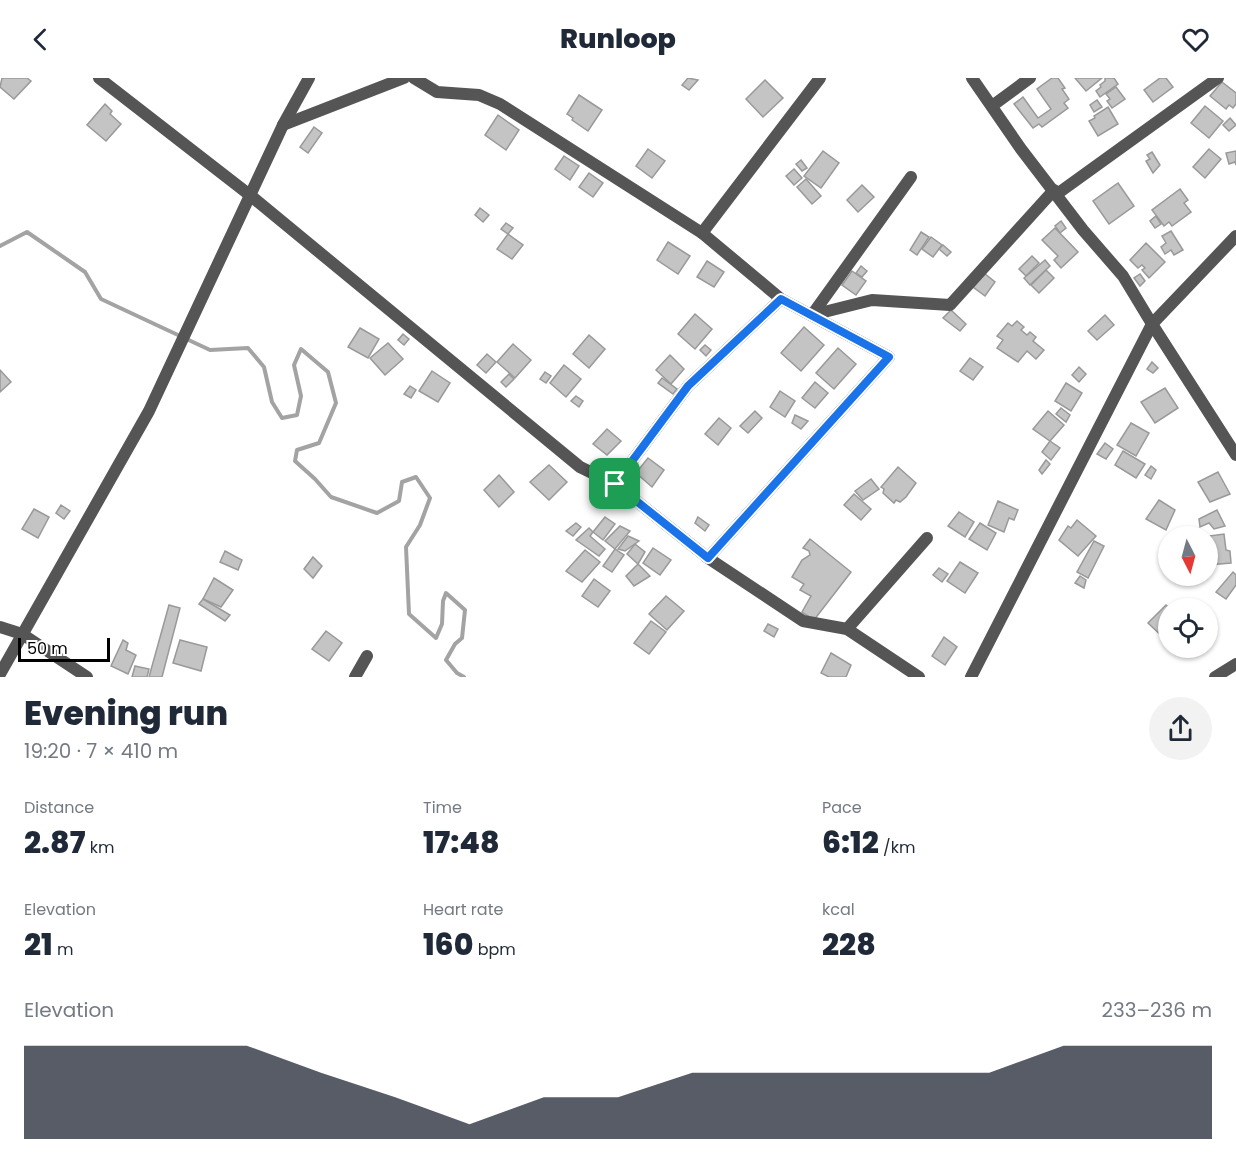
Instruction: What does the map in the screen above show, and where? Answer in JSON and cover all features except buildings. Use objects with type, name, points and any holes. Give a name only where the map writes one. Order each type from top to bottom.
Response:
[{"type":"street","points":[[99,78],[251,196],[580,467],[615,484],[708,558],[803,621],[847,630],[919,677]]},
{"type":"street","points":[[0,674],[149,411],[283,125],[309,78]]},
{"type":"street","points":[[283,125],[404,78]]},
{"type":"street","points":[[414,78],[437,92],[479,95],[500,104],[702,233],[781,299],[889,357],[708,558]]},
{"type":"street","points":[[702,233],[820,78]]},
{"type":"street","points":[[972,78],[1021,149],[1123,276],[1236,455]]},
{"type":"street","points":[[992,106],[1030,78]]},
{"type":"street","points":[[812,315],[872,300],[950,305],[1055,192],[1218,78]]},
{"type":"street","points":[[812,315],[910,177]]},
{"type":"street","points":[[971,677],[1152,324],[1236,236]]},
{"type":"street","points":[[615,484],[688,386],[781,299]]},
{"type":"street","points":[[847,630],[927,538]]},
{"type":"street","points":[[0,627],[22,634],[87,677]]},
{"type":"street","points":[[355,677],[367,656]]},
{"type":"street","points":[[1215,677],[1236,664]]},
{"type":"waterway","points":[[0,246],[27,232],[85,272],[101,299],[210,350],[248,348],[264,367],[272,402],[282,418],[297,415],[301,396],[294,365],[301,349],[328,372],[336,403],[319,443],[297,450],[295,461],[331,497],[377,513],[399,501],[402,482],[416,477],[430,498],[420,525],[406,547],[409,614],[436,638],[442,624],[443,601],[446,593],[465,610],[462,638],[455,644],[446,660],[457,673],[464,677]]},
{"type":"route","points":[[781,299],[889,357],[708,558],[615,484],[688,386],[781,299]]}]
